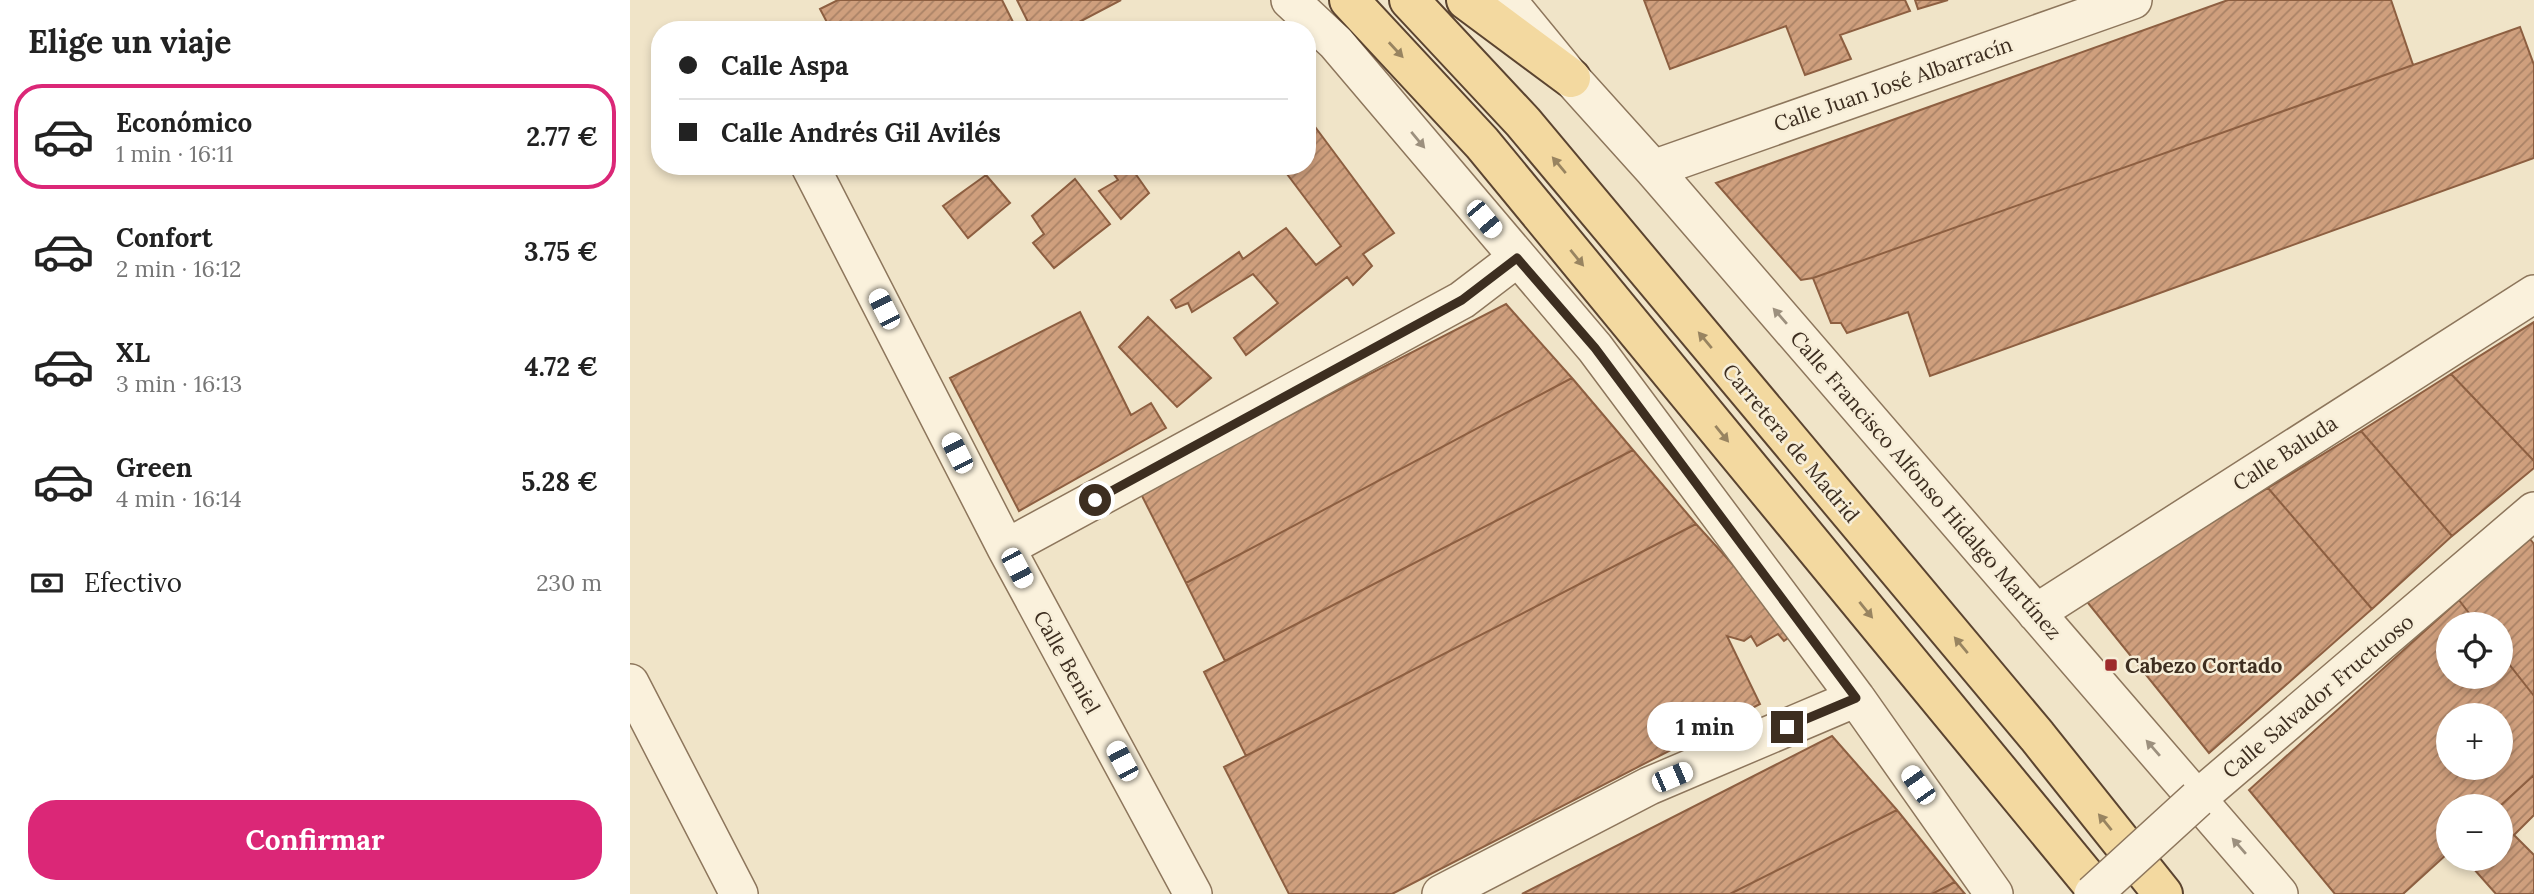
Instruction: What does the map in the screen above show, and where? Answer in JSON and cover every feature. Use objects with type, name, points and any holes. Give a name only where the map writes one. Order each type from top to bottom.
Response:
[{"type":"main road","points":[[1349,0],[1482,143],[2100,894]]},
{"type":"main road","name":"Carretera de Madrid","points":[[1409,0],[1531,132],[2037,736],[2163,894]]},
{"type":"main road","points":[[1466,0],[1571,78]]},
{"type":"street","points":[[1290,0],[1312,21]]},
{"type":"street","name":"Calle Francisco Alfonso Hidalgo Martínez","points":[[1507,0],[1571,78],[1653,169],[2278,894]]},
{"type":"street","name":"Calle Juan José Albarracín","points":[[1653,169],[2133,0]]},
{"type":"street","points":[[1316,24],[1336,43],[1595,348],[1856,698],[1994,894]]},
{"type":"street","name":"Calle Beniel","points":[[815,175],[1006,548],[1193,894]]},
{"type":"street","points":[[1006,548],[1462,300],[1517,258]]},
{"type":"street","name":"Calle Baluda","points":[[2036,613],[2534,294]]},
{"type":"street","name":"Calle Salvador Fructuoso","points":[[2093,894],[2197,799],[2534,511]]},
{"type":"street","points":[[630,682],[739,894]]},
{"type":"street","points":[[1441,894],[1649,786],[1856,698]]},
{"type":"building","points":[[838,0],[1002,0],[1012,21],[826,21],[820,9]]},
{"type":"building","points":[[1017,0],[1121,0],[1081,21],[1028,21]]},
{"type":"building","points":[[1644,0],[1905,0],[1910,11],[1840,35],[1851,59],[1805,75],[1786,26],[1670,69]]},
{"type":"building","points":[[1915,0],[1948,0],[1918,9]]},
{"type":"building","points":[[2228,0],[2391,0],[2413,65],[1813,278],[1801,280],[1716,183]]},
{"type":"building","points":[[2520,27],[2534,65],[2534,158],[1930,376],[1908,312],[1847,333],[1841,323],[1831,323],[1813,278]]},
{"type":"building","points":[[1316,128],[1394,233],[1363,254],[1372,266],[1353,285],[1347,277],[1246,355],[1234,338],[1278,303],[1253,274],[1192,312],[1188,303],[1176,308],[1171,300],[1239,252],[1243,259],[1286,228],[1316,265],[1341,246],[1288,175],[1316,175]]},
{"type":"building","points":[[986,175],[1010,203],[968,238],[943,206]]},
{"type":"building","points":[[1114,175],[1136,175],[1149,193],[1121,219],[1099,191],[1118,180]]},
{"type":"building","points":[[1075,179],[1110,224],[1054,268],[1033,243],[1044,234],[1032,216]]},
{"type":"building","points":[[1506,304],[1572,378],[1186,583],[1140,492]]},
{"type":"building","points":[[1080,312],[1131,415],[1151,403],[1166,428],[1019,511],[950,378]]},
{"type":"building","points":[[1148,317],[1211,378],[1177,407],[1119,347]]},
{"type":"building","points":[[2534,322],[2534,461],[2451,374]]},
{"type":"building","points":[[2451,374],[2534,461],[2534,468],[2452,536],[2361,431]]},
{"type":"building","points":[[1572,378],[1633,450],[1225,661],[1186,583]]},
{"type":"building","points":[[2361,431],[2452,536],[2372,609],[2268,488]]},
{"type":"building","points":[[1633,450],[1696,524],[1246,756],[1204,672]]},
{"type":"building","points":[[2268,488],[2372,609],[2209,753],[2084,598]]},
{"type":"building","points":[[1696,524],[1795,633],[1784,641],[1778,634],[1757,646],[1751,636],[1744,641],[1727,636],[1760,704],[1392,894],[1289,894],[1224,767]]},
{"type":"building","points":[[2530,539],[2534,544],[2534,696],[2513,669],[2513,612],[2468,612],[2459,600]]},
{"type":"building","points":[[2459,600],[2468,612],[2446,612]]},
{"type":"building","points":[[2436,621],[2436,689],[2513,689],[2513,669],[2534,696],[2534,775],[2513,794],[2436,794],[2436,864],[2403,894],[2335,894],[2249,790]]},
{"type":"building","points":[[1832,736],[1897,810],[1730,894],[1522,894]]},
{"type":"building","points":[[2534,775],[2534,815],[2514,835],[2534,855],[2534,894],[2496,894],[2476,871],[2513,871],[2513,794]]},
{"type":"building","points":[[1897,810],[1955,882],[1932,894],[1730,894]]},
{"type":"building","points":[[1955,882],[1965,894],[1932,894]]},
{"type":"place","name":"Cabezo Cortado","points":[[2111,665]]},
{"type":"route","points":[[1095,500],[1462,300],[1517,258],[1595,348],[1856,698],[1787,727]]}]
